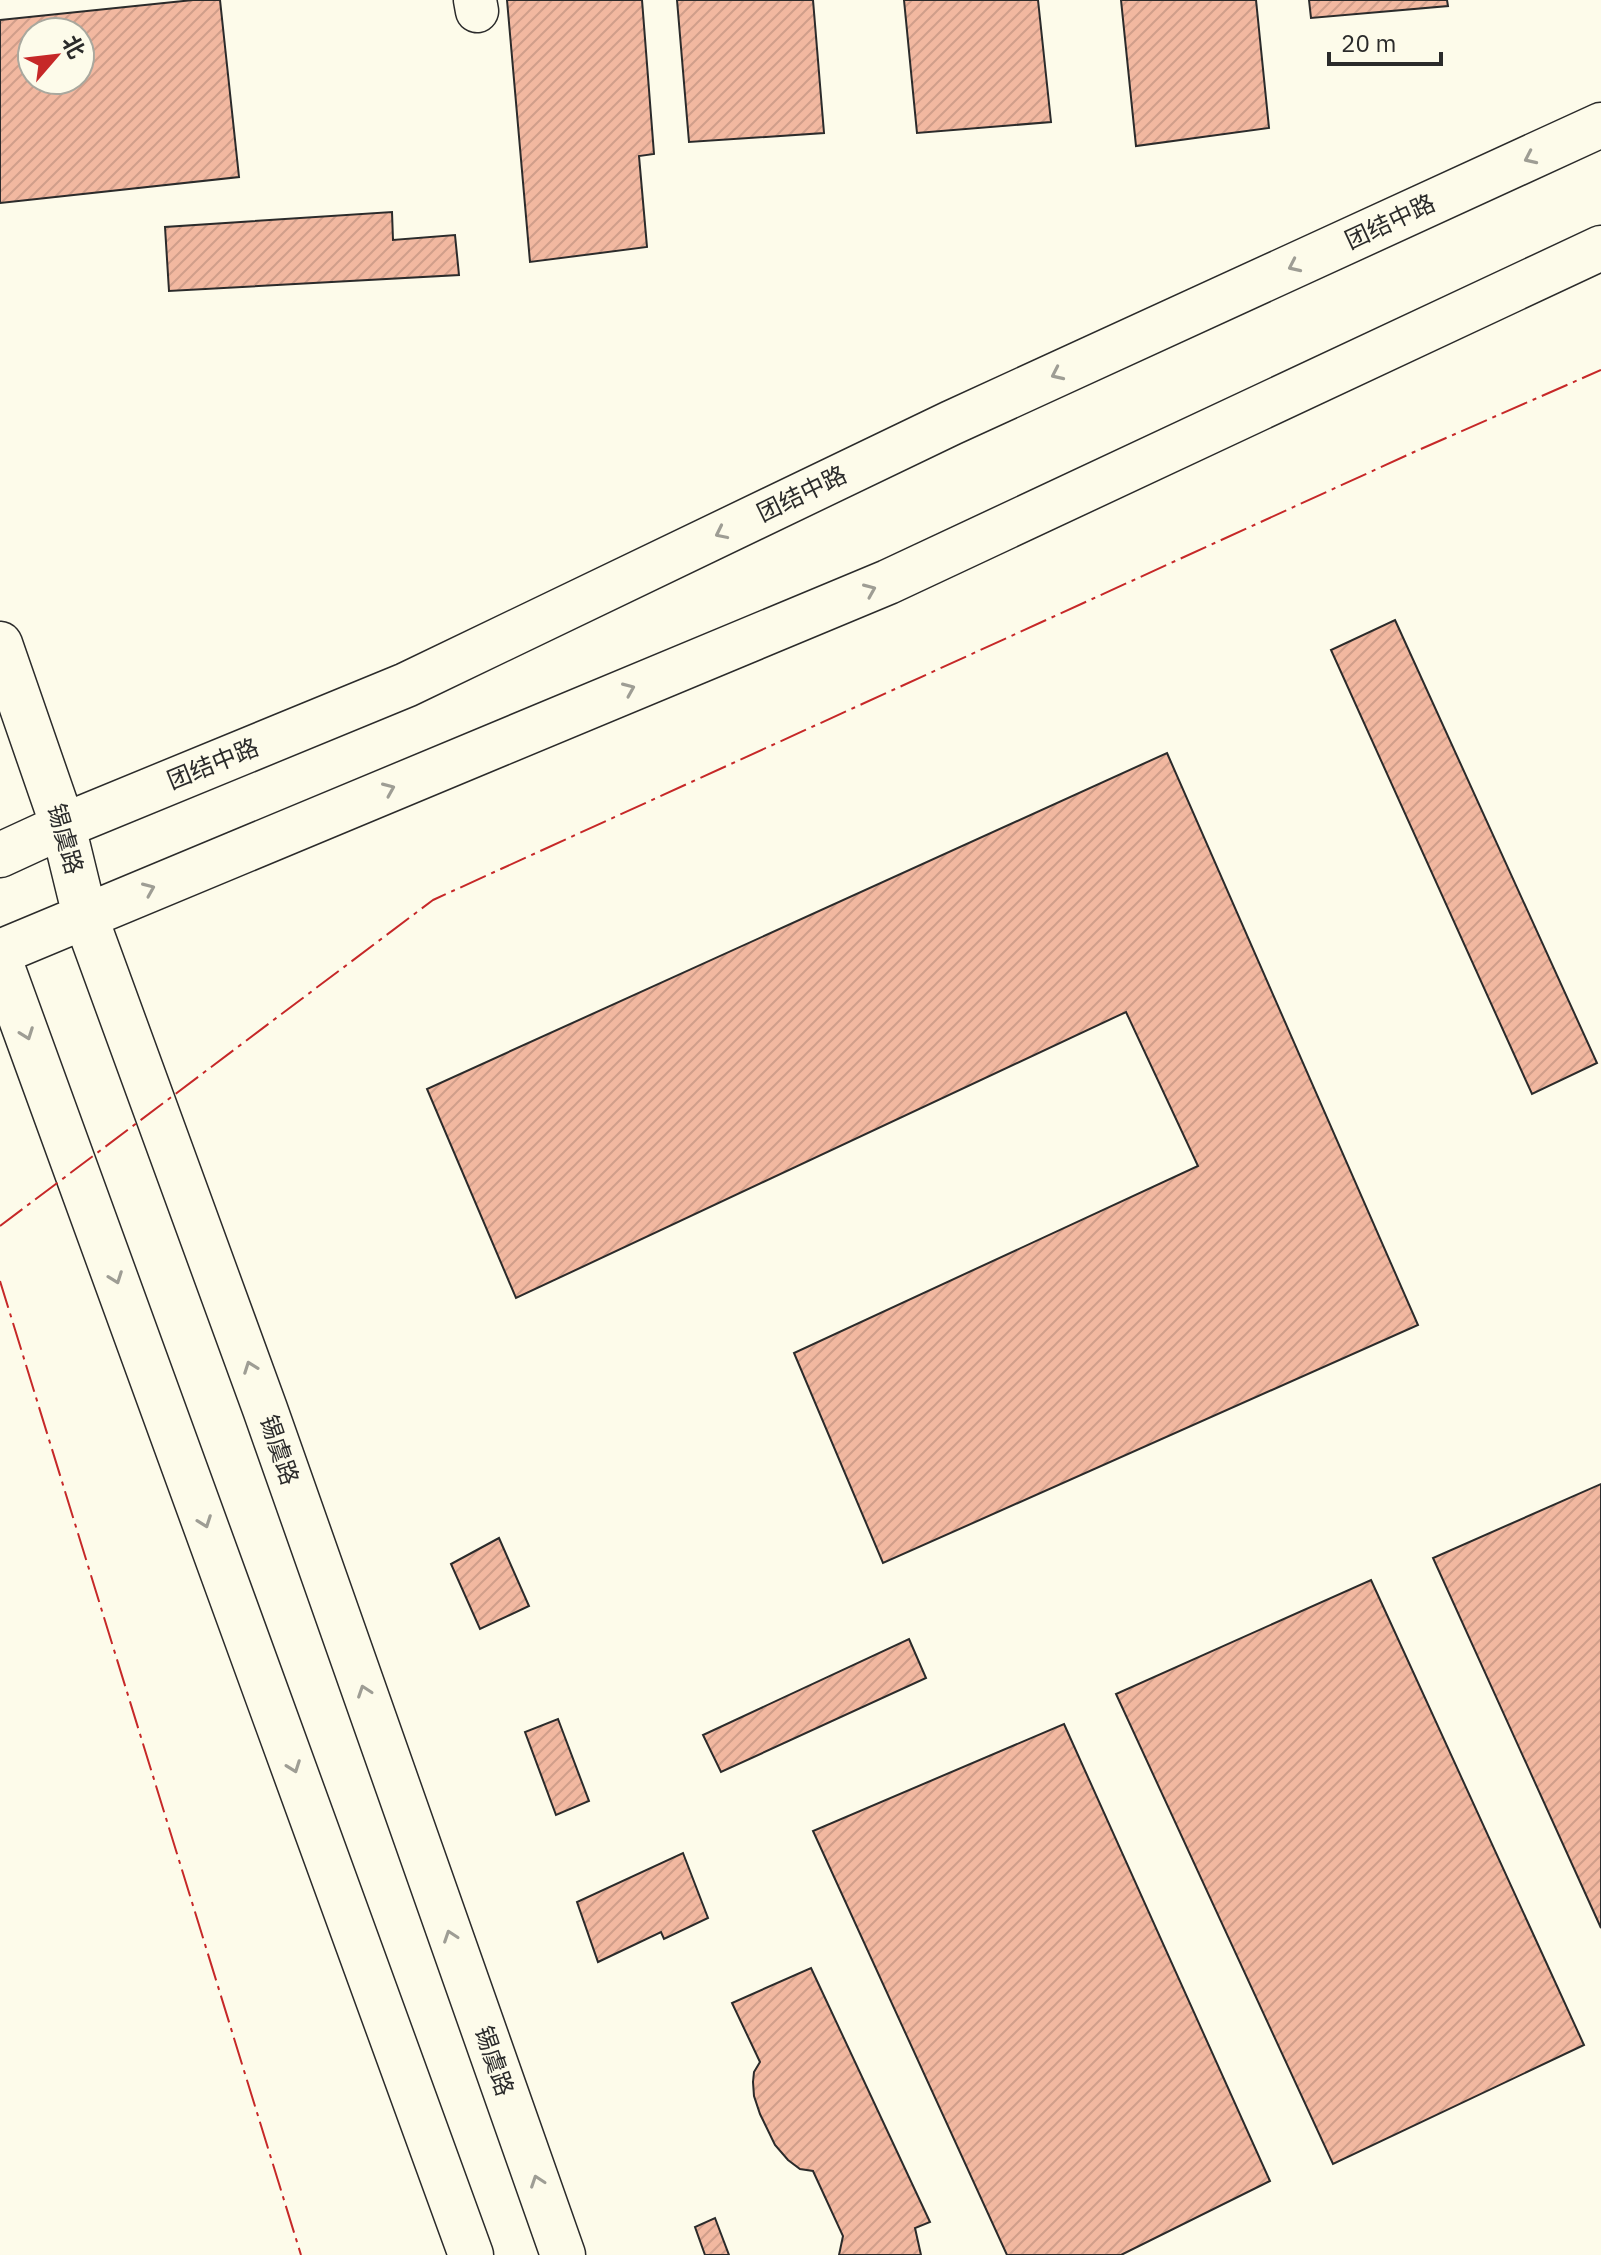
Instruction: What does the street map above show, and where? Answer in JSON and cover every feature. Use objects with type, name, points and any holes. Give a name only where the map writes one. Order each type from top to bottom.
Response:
[{"type":"main road","name":"团结中路","points":[[0,855],[63,826],[406,685],[951,423],[1601,125]]},
{"type":"main road","points":[[0,952],[888,582],[1601,248]]},
{"type":"main road","name":"锡虞路","points":[[0,644],[63,826],[85,916],[265,1409],[563,2255]]},
{"type":"main road","points":[[0,961],[471,2255]]},
{"type":"building","points":[[220,0],[239,177],[0,203],[0,20],[16,18],[16,96],[96,96],[96,16],[39,16]]},
{"type":"building","points":[[507,0],[642,0],[654,154],[639,156],[647,247],[530,262]]},
{"type":"building","points":[[677,0],[813,0],[824,133],[689,142]]},
{"type":"building","points":[[904,0],[1038,0],[1051,122],[917,133]]},
{"type":"building","points":[[1121,0],[1256,0],[1269,128],[1136,146]]},
{"type":"building","points":[[1309,0],[1447,0],[1448,6],[1311,18]]},
{"type":"building","points":[[392,212],[393,240],[455,235],[459,275],[169,291],[165,227]]},
{"type":"building","points":[[1395,620],[1597,1063],[1532,1094],[1331,650]]},
{"type":"building","points":[[1167,753],[1418,1325],[883,1563],[794,1353],[1198,1166],[1126,1012],[516,1298],[427,1089]]},
{"type":"building","points":[[1601,1484],[1601,1928],[1433,1558]]},
{"type":"building","points":[[499,1538],[529,1606],[480,1629],[451,1564]]},
{"type":"building","points":[[1371,1580],[1584,2045],[1333,2164],[1116,1694]]},
{"type":"building","points":[[909,1639],[926,1678],[721,1772],[703,1735]]},
{"type":"building","points":[[558,1719],[589,1801],[556,1815],[525,1732]]},
{"type":"building","points":[[1064,1724],[1270,2181],[1121,2255],[1007,2255],[813,1831]]},
{"type":"building","points":[[683,1853],[708,1918],[664,1939],[661,1932],[598,1962],[577,1902]]},
{"type":"building","points":[[811,1968],[930,2222],[915,2228],[921,2255],[839,2255],[843,2236],[813,2171],[800,2169],[788,2160],[775,2145],[760,2114],[753,2082],[760,2062],[732,2003]]},
{"type":"building","points":[[715,2218],[729,2255],[705,2255],[695,2227]]},
{"type":"power","points":[[0,1226],[433,900],[1414,452],[1601,370]]},
{"type":"power","points":[[0,1281],[301,2255]]}]
